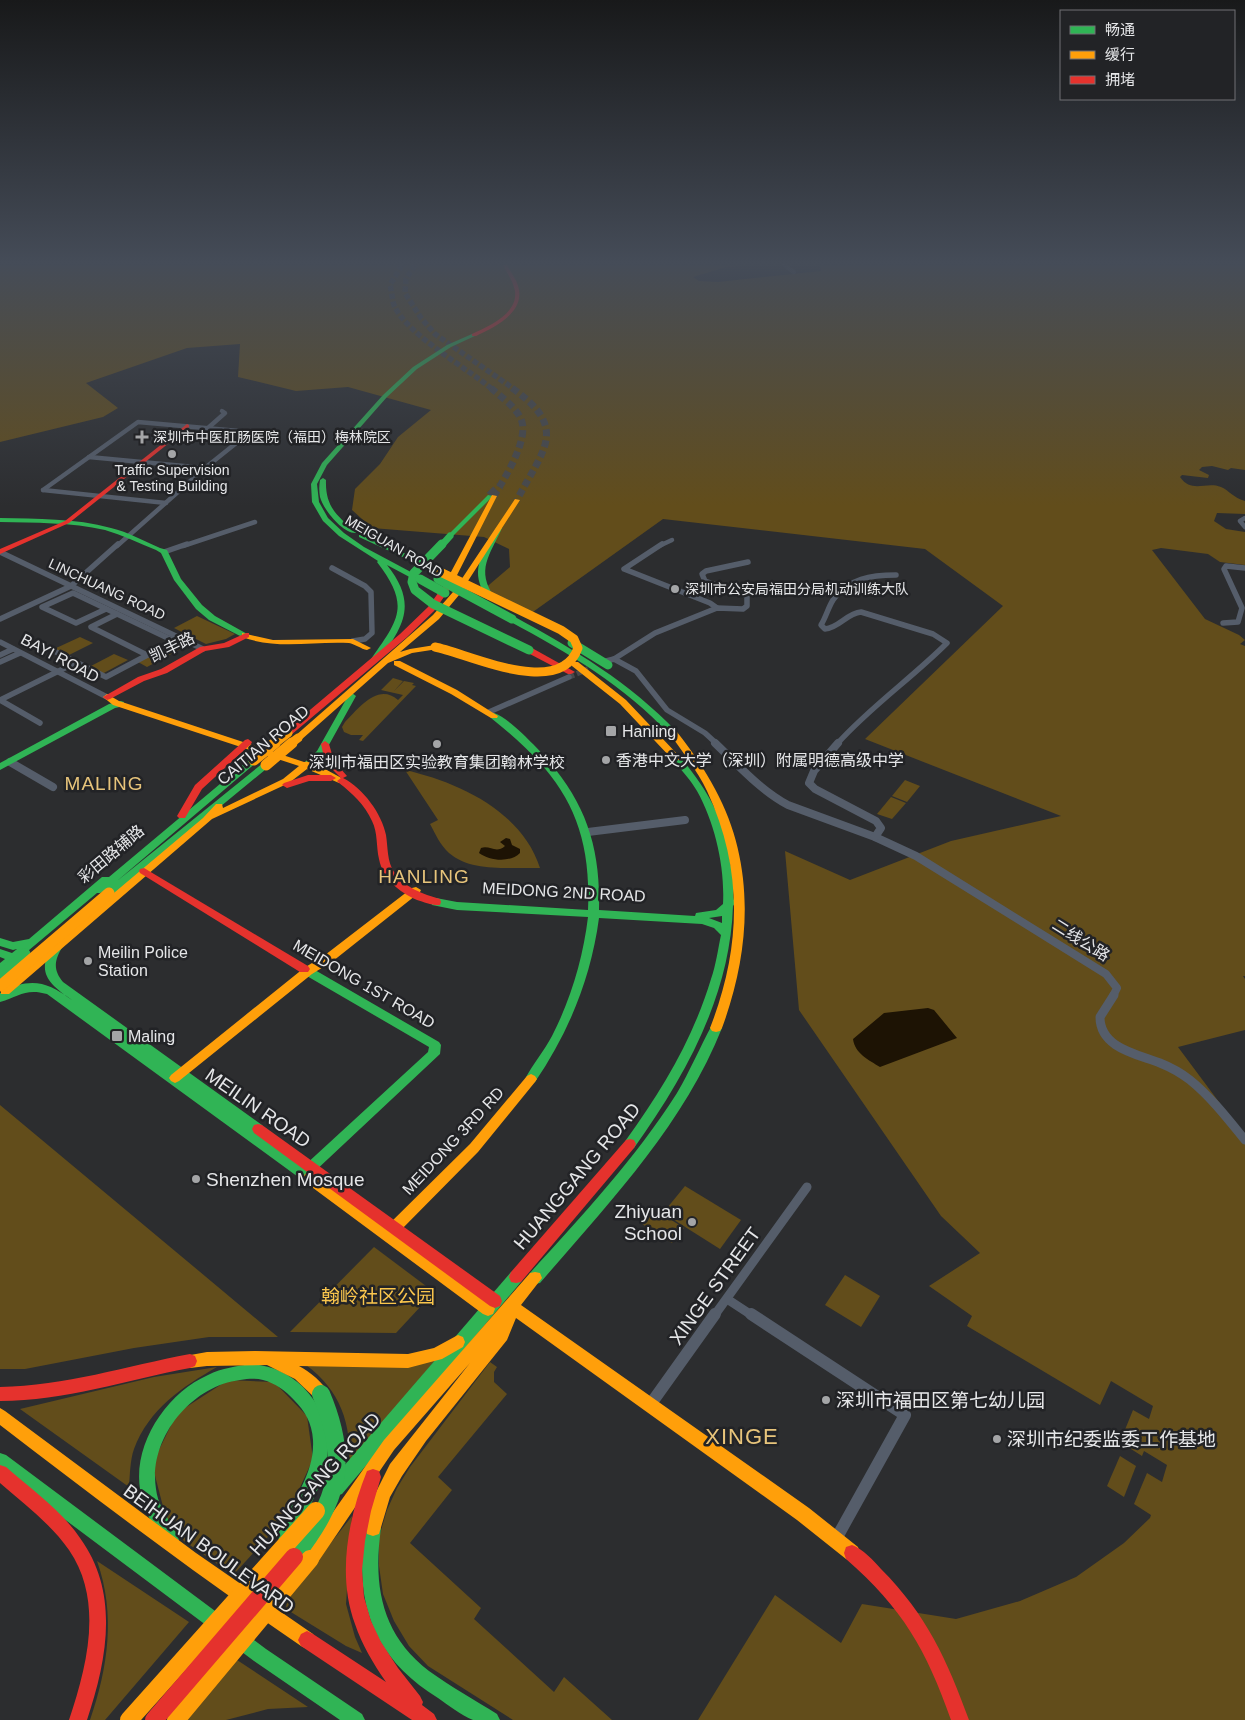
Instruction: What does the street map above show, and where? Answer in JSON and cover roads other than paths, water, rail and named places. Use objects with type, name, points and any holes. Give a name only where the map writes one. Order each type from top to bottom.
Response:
[{"type":"main road","name":"MEIGUAN ROAD","points":[[452,345],[418,365],[329,458],[317,473],[312,493],[316,510],[329,526],[428,574],[507,621]]},
{"type":"main road","points":[[0,551],[61,523],[186,426]]},
{"type":"main road","name":"CAITIAN ROAD","points":[[0,976],[104,891],[266,765],[293,735],[414,627],[440,598],[492,496],[417,569],[412,578],[415,590],[433,604],[529,650],[585,680],[646,724]]},
{"type":"main road","name":"CAITIAN ROAD","points":[[0,986],[104,891],[250,764],[293,735],[392,662],[436,617],[456,593],[517,500]]},
{"type":"main road","points":[[0,520],[99,527],[127,536],[164,552],[187,594],[199,607],[212,618],[258,640],[273,642],[336,639],[353,641],[367,648]]},
{"type":"main road","points":[[500,528],[485,557],[479,575],[481,587],[490,598],[609,662],[649,706]]},
{"type":"main road","points":[[362,542],[428,574],[561,630],[574,639],[578,648],[568,664],[552,671],[531,674],[507,671],[455,648],[435,647],[410,651],[392,662]]},
{"type":"main road","points":[[362,542],[389,569],[397,582],[403,602],[402,615],[398,627],[375,660]]},
{"type":"main road","name":"HUANGGANG ROAD","points":[[176,1720],[310,1559],[333,1529],[371,1469],[389,1445],[512,1307],[633,1164],[670,1113],[691,1079],[724,1009],[734,972],[740,938],[741,896],[736,853],[730,832],[720,806],[702,771],[663,713],[649,706],[603,671],[507,621]]},
{"type":"main road","name":"HUANGGANG ROAD","points":[[130,1720],[316,1511],[625,1150],[670,1086],[686,1058],[710,1004],[728,934],[730,904],[727,860],[722,836],[710,806],[694,780],[646,724],[602,682],[507,621]]},
{"type":"main road","name":"凯丰路","points":[[107,697],[141,679],[164,671],[203,649],[226,645],[246,635]]},
{"type":"main road","name":"MEIDONG 3RD RD","points":[[391,1230],[499,1119],[545,1057],[559,1034],[576,992],[589,950],[595,912],[596,874],[588,832],[571,797],[553,770],[524,739],[489,712],[392,662]]},
{"type":"main road","points":[[206,820],[286,781],[307,765],[319,754],[358,686]]},
{"type":"main road","name":"MEIDONG 2ND ROAD","points":[[107,697],[122,704],[246,744]]},
{"type":"main road","name":"MEIDONG 2ND ROAD","points":[[107,697],[307,765],[343,780],[364,792],[378,809],[387,830],[393,865],[414,891],[427,900],[457,906],[709,916],[719,913],[730,904]]},
{"type":"main road","points":[[5,764],[112,706],[122,704]]},
{"type":"main road","points":[[325,743],[326,755],[343,780]]},
{"type":"main road","points":[[182,816],[198,787],[246,744]]},
{"type":"main road","name":"彩田路辅路","points":[[0,969],[182,816],[250,764]]},
{"type":"main road","points":[[265,792],[299,780],[315,777],[343,780]]},
{"type":"main road","points":[[0,996],[206,820],[232,792]]},
{"type":"main road","name":"MEIDONG 1ST ROAD","points":[[144,871],[308,971],[435,1045],[434,1054],[308,1170]]},
{"type":"main road","points":[[177,1077],[308,971],[329,958],[414,891]]},
{"type":"main road","name":"MEIDONG 2ND ROAD","points":[[595,912],[702,920],[718,925],[728,934]]},
{"type":"main road","points":[[0,946],[18,945],[37,936]]},
{"type":"main road","points":[[0,946],[12,958],[39,962]]},
{"type":"main road","name":"MEILIN ROAD","points":[[58,946],[50,958],[48,972],[70,999],[391,1230],[491,1305]]},
{"type":"main road","points":[[0,969],[11,967],[18,969],[20,978]]},
{"type":"main road","name":"MEILIN ROAD","points":[[0,996],[25,987],[38,986],[70,999]]},
{"type":"main road","points":[[491,1720],[420,1675],[406,1663],[382,1629],[370,1590],[369,1561],[371,1534],[377,1507],[400,1463],[502,1336],[512,1307],[836,1539],[867,1566],[915,1620],[943,1673],[960,1720]]},
{"type":"main road","points":[[0,1394],[23,1395],[51,1391],[186,1362],[255,1358],[408,1361],[437,1354],[466,1336]]},
{"type":"main road","points":[[154,1720],[297,1553],[324,1515],[337,1479],[340,1461],[338,1433],[322,1394],[302,1375],[289,1367],[255,1358]]},
{"type":"main road","points":[[176,1547],[156,1515],[147,1481],[148,1463],[159,1428],[180,1401],[207,1382],[226,1374],[240,1371],[256,1371],[271,1375],[297,1389],[315,1414],[321,1442],[318,1468],[307,1496],[267,1564]]},
{"type":"main road","name":"BEIHUAN BOULEVARD","points":[[0,1416],[272,1617],[430,1720]]},
{"type":"main road","points":[[389,1445],[368,1491],[354,1541],[353,1579],[360,1618],[368,1641],[405,1693],[430,1720]]},
{"type":"main road","points":[[0,1460],[260,1655],[356,1720]]},
{"type":"main road","points":[[0,1473],[56,1524],[76,1546],[88,1567],[98,1612],[98,1632],[90,1680],[78,1720]]},
{"type":"street","points":[[208,428],[225,413],[222,411]]},
{"type":"street","points":[[0,619],[71,586],[205,468],[250,432],[138,422],[43,490],[166,502]]},
{"type":"street","points":[[89,457],[205,468]]},
{"type":"street","points":[[1245,518],[1240,521],[1245,527]]},
{"type":"street","points":[[164,552],[255,522]]},
{"type":"street","points":[[672,540],[624,568],[626,571],[710,603],[717,608]]},
{"type":"street","name":"LINCHUANG ROAD","points":[[0,551],[203,649]]},
{"type":"street","points":[[609,662],[655,633],[717,608],[742,609],[747,606],[747,596],[705,581],[702,574],[706,571],[748,562]]},
{"type":"street","points":[[1223,623],[1238,622],[1242,608],[1224,569],[1226,566],[1245,568]]},
{"type":"street","points":[[332,568],[365,586],[372,593],[372,633],[365,639],[353,641]]},
{"type":"street","points":[[609,662],[640,675],[663,713],[705,733],[765,792],[781,802],[875,838],[881,828],[876,821],[815,789],[809,783],[809,779],[856,723],[922,668],[947,644],[933,634],[862,612],[854,612],[833,628],[825,629],[821,625],[835,598],[858,579],[868,575],[896,575]]},
{"type":"street","points":[[52,650],[106,677],[174,641],[73,593],[42,607],[76,623],[106,609]]},
{"type":"street","points":[[117,614],[91,627],[147,655]]},
{"type":"street","name":"BAYI ROAD","points":[[0,642],[107,697]]},
{"type":"street","points":[[0,655],[13,649]]},
{"type":"street","points":[[0,662],[20,653]]},
{"type":"street","points":[[0,700],[77,662]]},
{"type":"street","points":[[489,712],[569,677]]},
{"type":"street","points":[[0,700],[40,723]]},
{"type":"street","points":[[5,764],[53,787]]},
{"type":"street","points":[[588,832],[685,820]]},
{"type":"street","name":"二线公路","points":[[875,838],[916,856],[1106,974],[1117,988],[1113,999],[1101,1012],[1099,1019],[1109,1039],[1125,1050],[1162,1063],[1189,1078],[1201,1089],[1245,1140]]},
{"type":"street","name":"XINGE STREET","points":[[650,1405],[808,1187]]},
{"type":"street","points":[[727,1299],[905,1415],[836,1539]]},
{"type":"tunnel","points":[[432,345],[492,389]]},
{"type":"tunnel","points":[[451,345],[514,389]]},
{"type":"tunnel","points":[[491,388],[515,410],[521,419],[523,427],[515,459],[494,496]]},
{"type":"tunnel","points":[[512,388],[530,402],[541,416],[546,428],[546,440],[542,453],[517,500]]},
{"type":"tunnel","points":[[490,496],[500,486]]},
{"type":"tunnel","points":[[569,677],[588,669]]},
{"type":"place","name":"深圳市中医肛肠医院（福田）梅林院区","points":[[142,437]]},
{"type":"place","name":"Traffic Supervision & Testing Building","points":[[172,454]]},
{"type":"place","name":"深圳市公安局福田分局机动训练大队","points":[[675,589]]},
{"type":"place","name":"Hanling","points":[[611,731]]},
{"type":"place","name":"深圳市福田区实验教育集团翰林学校","points":[[437,744]]},
{"type":"place","name":"香港中文大学（深圳）附属明德高级中学","points":[[606,760]]},
{"type":"place","name":"Meilin Police Station","points":[[88,961]]},
{"type":"place","name":"Maling","points":[[117,1036]]},
{"type":"place","name":"Shenzhen Mosque","points":[[196,1179]]},
{"type":"place","name":"Zhiyuan School","points":[[692,1222]]},
{"type":"place","name":"深圳市福田区第七幼儿园","points":[[826,1400]]},
{"type":"place","name":"深圳市纪委监委工作基地","points":[[997,1439]]},
{"type":"district","name":"MALING","points":[[104,783]]},
{"type":"district","name":"HANLING","points":[[424,876]]},
{"type":"district","name":"XINGE","points":[[742,1436]]},
{"type":"park label","name":"翰岭社区公园","points":[[378,1296]]}]
